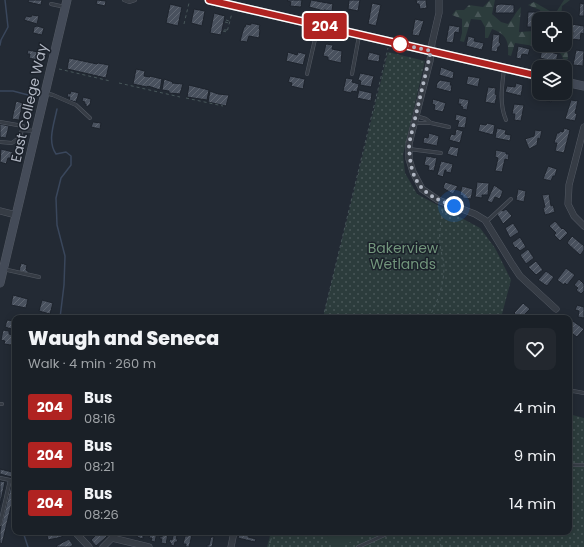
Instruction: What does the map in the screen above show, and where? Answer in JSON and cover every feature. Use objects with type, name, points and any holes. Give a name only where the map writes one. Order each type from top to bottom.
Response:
[{"type":"street","points":[[210,0],[532,74]]},
{"type":"street","points":[[439,0],[439,13],[409,144],[409,159],[413,172],[422,189],[438,200],[475,214],[486,222],[520,276],[556,309]]},
{"type":"street","name":"East College Way","points":[[0,283],[66,4]]},
{"type":"street","points":[[572,83],[584,86]]},
{"type":"street","points":[[584,127],[569,185],[568,204],[574,216],[584,226]]},
{"type":"street","points":[[577,157],[584,159]]},
{"type":"street","points":[[0,211],[16,215]]},
{"type":"street","points":[[78,535],[89,547]]},
{"type":"street","points":[[231,547],[233,535]]},
{"type":"street","points":[[103,547],[112,538],[150,547]]},
{"type":"lane","points":[[124,0],[129,2],[135,0]]},
{"type":"lane","points":[[51,4],[66,4]]},
{"type":"lane","points":[[307,74],[319,25]]},
{"type":"lane","points":[[352,74],[359,34]]},
{"type":"lane","points":[[504,67],[502,111],[506,120]]},
{"type":"lane","points":[[45,93],[53,94],[76,105],[90,118]]},
{"type":"lane","points":[[416,116],[426,119],[431,123]]},
{"type":"lane","points":[[0,122],[23,126],[20,137],[12,143],[0,142]]},
{"type":"lane","points":[[414,123],[431,123],[449,127]]},
{"type":"lane","points":[[22,130],[36,131]]},
{"type":"lane","points":[[410,149],[441,154]]},
{"type":"lane","points":[[486,222],[511,199]]},
{"type":"lane","points":[[3,269],[39,277]]},
{"type":"lane","points":[[572,390],[584,392]]},
{"type":"lane","points":[[572,465],[584,465]]},
{"type":"lane","points":[[0,478],[10,480],[0,524]]},
{"type":"lane","points":[[358,547],[384,535]]},
{"type":"path","points":[[184,24],[189,3]]},
{"type":"path","points":[[223,30],[228,32],[232,13]]},
{"type":"path","points":[[226,21],[230,22]]},
{"type":"path","points":[[324,315],[388,48]]},
{"type":"path","points":[[59,69],[110,80]]},
{"type":"path","points":[[119,83],[180,97]]},
{"type":"path","points":[[186,98],[223,106]]},
{"type":"path","points":[[431,315],[438,298],[443,270],[440,244],[444,206]]},
{"type":"path","points":[[269,547],[272,535]]},
{"type":"path","points":[[439,535],[441,547]]},
{"type":"green space","points":[[490,0],[495,0],[492,14],[501,22],[508,24],[521,7],[519,32],[532,31],[532,46],[515,43],[511,56],[508,55],[507,42],[501,33],[492,29],[488,38],[485,38],[485,27],[481,20],[471,19],[464,42],[460,41],[462,33],[462,19],[452,15],[456,10],[464,10],[469,5],[483,7]]},
{"type":"green space","points":[[564,0],[570,0],[562,6],[562,12],[556,12]]},
{"type":"green space","points":[[534,2],[552,12],[541,12],[540,10],[528,5]]},
{"type":"green space","name":"Bakerview Wetlands","points":[[388,52],[425,61],[403,155],[405,173],[417,194],[480,228],[495,248],[511,280],[502,315],[324,315]]},
{"type":"green space","points":[[558,52],[568,52],[568,59],[564,60],[561,54]]},
{"type":"green space","points":[[572,415],[584,418],[584,547],[267,547],[270,535],[572,535]]},
{"type":"green space","points":[[327,535],[364,535],[340,547],[332,547]]},
{"type":"building","points":[[29,0],[42,0],[41,5],[28,2]]},
{"type":"building","points":[[97,0],[106,1],[105,6],[96,4]]},
{"type":"building","points":[[302,0],[301,7],[290,6],[291,2],[287,1]]},
{"type":"building","points":[[311,0],[333,4],[332,11],[324,11],[309,7]]},
{"type":"building","points":[[349,0],[360,0],[358,11],[348,9]]},
{"type":"building","points":[[416,0],[426,0],[427,8],[420,9]]},
{"type":"building","points":[[372,3],[381,5],[376,26],[368,24]]},
{"type":"building","points":[[580,3],[584,4],[584,16],[579,16]]},
{"type":"building","points":[[170,4],[182,7],[178,26],[166,23]]},
{"type":"building","points":[[496,5],[514,5],[514,13],[495,13]]},
{"type":"building","points":[[194,9],[205,11],[202,26],[191,23]]},
{"type":"building","points":[[528,12],[532,12],[532,27],[527,27]]},
{"type":"building","points":[[214,13],[225,16],[221,35],[210,33]]},
{"type":"building","points":[[32,15],[39,16],[37,24],[24,20],[26,16],[31,17]]},
{"type":"building","points":[[415,19],[424,21],[419,36],[412,35]]},
{"type":"building","points":[[251,23],[260,25],[259,38],[249,36],[247,42],[240,41],[244,27],[246,24],[251,25]]},
{"type":"building","points":[[572,24],[584,26],[584,34],[581,33],[580,40],[572,39]]},
{"type":"building","points":[[449,25],[460,27],[459,33],[455,32],[453,43],[446,42]]},
{"type":"building","points":[[37,26],[44,28],[42,35],[33,33],[34,27]]},
{"type":"building","points":[[493,34],[500,35],[499,42],[501,44],[498,47],[497,52],[491,51]]},
{"type":"building","points":[[468,36],[475,38],[474,41],[484,43],[482,50],[466,46]]},
{"type":"building","points":[[326,44],[333,45],[332,49],[342,51],[341,63],[328,60],[328,57],[323,56]]},
{"type":"building","points":[[518,46],[530,49],[528,55],[522,54],[521,59],[516,58]]},
{"type":"building","points":[[28,50],[38,52],[37,60],[29,58],[30,54],[27,54]]},
{"type":"building","points":[[576,50],[584,51],[583,66],[573,65]]},
{"type":"building","points":[[288,52],[297,55],[298,52],[306,54],[303,65],[286,61]]},
{"type":"building","points":[[369,52],[380,55],[379,62],[367,60]]},
{"type":"building","points":[[542,52],[558,54],[556,60],[540,58]]},
{"type":"building","points":[[69,58],[109,65],[106,78],[67,69]]},
{"type":"building","points":[[441,67],[454,72],[453,79],[439,75]]},
{"type":"building","points":[[136,69],[145,71],[144,76],[162,79],[160,90],[148,86],[133,84]]},
{"type":"building","points":[[360,73],[374,76],[371,87],[360,85],[361,81],[358,80]]},
{"type":"building","points":[[290,76],[305,79],[303,89],[291,86],[292,83],[288,82]]},
{"type":"building","points":[[468,76],[480,78],[478,87],[466,84]]},
{"type":"building","points":[[346,78],[353,79],[352,82],[359,84],[357,92],[352,91],[351,93],[343,91]]},
{"type":"building","points":[[164,79],[173,82],[172,83],[183,84],[180,94],[169,93],[169,91],[162,90]]},
{"type":"building","points":[[440,80],[451,82],[451,92],[436,88],[437,83]]},
{"type":"building","points":[[516,83],[523,85],[521,96],[505,92],[507,86],[515,87]]},
{"type":"building","points":[[189,85],[209,90],[207,100],[187,97]]},
{"type":"building","points":[[488,87],[496,88],[495,94],[497,95],[495,104],[485,102]]},
{"type":"building","points":[[359,90],[372,93],[371,101],[357,98]]},
{"type":"building","points":[[71,91],[79,93],[76,102],[69,100],[70,97],[67,97],[68,93],[70,94]]},
{"type":"building","points":[[210,91],[218,94],[229,95],[226,106],[208,102]]},
{"type":"building","points":[[83,97],[91,99],[88,107],[84,104],[85,102],[82,101]]},
{"type":"building","points":[[459,98],[469,100],[467,110],[462,109],[463,107],[460,106],[461,104],[458,104]]},
{"type":"building","points":[[433,99],[446,103],[443,112],[434,110],[435,105],[432,104]]},
{"type":"building","points":[[571,100],[578,101],[575,121],[565,119]]},
{"type":"building","points":[[16,101],[23,103],[19,120],[12,119]]},
{"type":"building","points":[[514,104],[524,105],[521,121],[514,120],[515,114],[512,114]]},
{"type":"building","points":[[456,114],[467,117],[465,128],[457,127],[459,121],[455,120]]},
{"type":"building","points":[[93,122],[101,123],[100,129],[91,127]]},
{"type":"building","points":[[487,123],[495,125],[493,135],[478,131],[480,124],[486,125]]},
{"type":"building","points":[[0,124],[9,126],[6,138],[0,137]]},
{"type":"building","points":[[497,128],[506,130],[505,134],[511,135],[510,141],[495,138]]},
{"type":"building","points":[[564,128],[570,130],[564,153],[555,151],[557,143],[554,143],[557,133],[560,131],[563,132]]},
{"type":"building","points":[[456,129],[463,131],[460,143],[449,140],[451,134],[455,135]]},
{"type":"building","points":[[535,130],[542,131],[540,139],[538,138],[537,145],[529,149],[525,139],[534,136]]},
{"type":"building","points":[[429,133],[439,136],[437,146],[423,143],[424,137],[428,138]]},
{"type":"building","points":[[450,146],[459,148],[457,157],[447,154]]},
{"type":"building","points":[[1,149],[13,152],[11,158],[8,158],[6,164],[0,162]]},
{"type":"building","points":[[496,150],[509,154],[508,160],[505,159],[502,172],[495,171],[498,158],[495,157]]},
{"type":"building","points":[[426,156],[437,158],[434,171],[428,170],[429,166],[424,165]]},
{"type":"building","points":[[441,161],[453,164],[451,173],[446,172],[445,170],[443,177],[437,175]]},
{"type":"building","points":[[548,166],[557,169],[555,176],[553,176],[551,181],[543,179]]},
{"type":"building","points":[[445,182],[458,186],[453,194],[443,188]]},
{"type":"building","points":[[477,182],[489,183],[488,195],[482,195],[482,198],[475,197]]},
{"type":"building","points":[[494,185],[503,191],[500,199],[495,197],[492,203],[487,201]]},
{"type":"building","points":[[462,186],[473,189],[471,199],[463,198],[463,196],[460,195]]},
{"type":"building","points":[[518,189],[526,191],[524,202],[516,200]]},
{"type":"building","points":[[549,194],[551,206],[553,205],[555,212],[545,215],[542,195]]},
{"type":"building","points":[[506,209],[512,216],[503,224],[497,214],[501,210],[503,211]]},
{"type":"building","points":[[555,221],[568,233],[560,241],[554,235],[556,233],[549,226]]},
{"type":"building","points":[[513,223],[519,232],[510,238],[505,228]]},
{"type":"building","points":[[572,236],[584,246],[584,250],[580,255],[567,243]]},
{"type":"building","points":[[520,237],[526,247],[520,251],[516,247],[515,248],[512,243]]},
{"type":"building","points":[[528,249],[534,258],[526,264],[520,255]]},
{"type":"building","points":[[536,261],[543,270],[536,275],[528,267]]},
{"type":"building","points":[[21,263],[27,265],[26,270],[28,273],[19,271]]},
{"type":"building","points":[[566,268],[575,275],[567,285],[565,283],[564,285],[557,280]]},
{"type":"building","points":[[546,271],[554,277],[547,286],[538,280]]},
{"type":"building","points":[[579,279],[584,284],[584,291],[581,294],[576,290],[578,288],[574,285]]},
{"type":"building","points":[[13,295],[28,299],[26,308],[11,305]]},
{"type":"building","points":[[42,300],[53,303],[50,314],[39,311]]},
{"type":"building","points":[[523,303],[530,309],[524,315],[516,315],[514,313]]},
{"type":"building","points":[[577,305],[584,307],[584,318],[578,317],[579,311],[575,310]]},
{"type":"building","points":[[7,320],[12,321],[12,329],[5,327]]},
{"type":"building","points":[[573,321],[584,329],[577,337],[572,333]]},
{"type":"building","points":[[3,330],[9,331],[9,334],[12,335],[11,345],[4,344],[5,341],[1,340]]},
{"type":"building","points":[[0,469],[12,472],[11,477],[0,474]]},
{"type":"building","points":[[0,481],[5,482],[0,505]]},
{"type":"building","points":[[12,481],[12,502],[2,544],[0,543],[0,531]]},
{"type":"building","points":[[47,535],[64,535],[62,537],[48,540]]},
{"type":"building","points":[[96,535],[107,536],[96,546],[91,540]]},
{"type":"building","points":[[138,535],[145,535],[143,536],[143,539],[137,537]]},
{"type":"building","points":[[150,535],[156,535],[155,542],[151,541],[152,538],[149,538]]},
{"type":"building","points":[[162,535],[168,535],[166,544],[161,543],[162,539],[160,539],[160,536],[162,537]]},
{"type":"building","points":[[173,535],[177,535],[176,539],[178,539],[174,546],[169,542],[170,539],[172,540]]},
{"type":"building","points":[[192,535],[189,547],[186,547],[186,544],[183,544],[185,536]]},
{"type":"building","points":[[239,535],[249,535],[248,537],[256,539],[255,542],[238,538]]},
{"type":"building","points":[[211,537],[214,537],[212,547],[207,547],[207,545],[209,545]]},
{"type":"building","points":[[69,539],[73,545],[70,547],[56,546]]},
{"type":"waterway","points":[[0,45],[8,27],[5,0]]},
{"type":"waterway","points":[[0,91],[13,91],[32,96]]},
{"type":"waterway","points":[[57,109],[52,132],[53,149],[56,154],[66,152],[71,156],[71,165],[61,178],[56,198],[57,225],[65,256],[64,285],[60,315]]},
{"type":"waterway","points":[[24,535],[28,547]]},
{"type":"bus line","name":"204","points":[[209,0],[532,74]]},
{"type":"route","points":[[400,44],[431,51],[430,62],[409,144],[409,159],[413,172],[422,189],[438,200],[454,206]]}]
